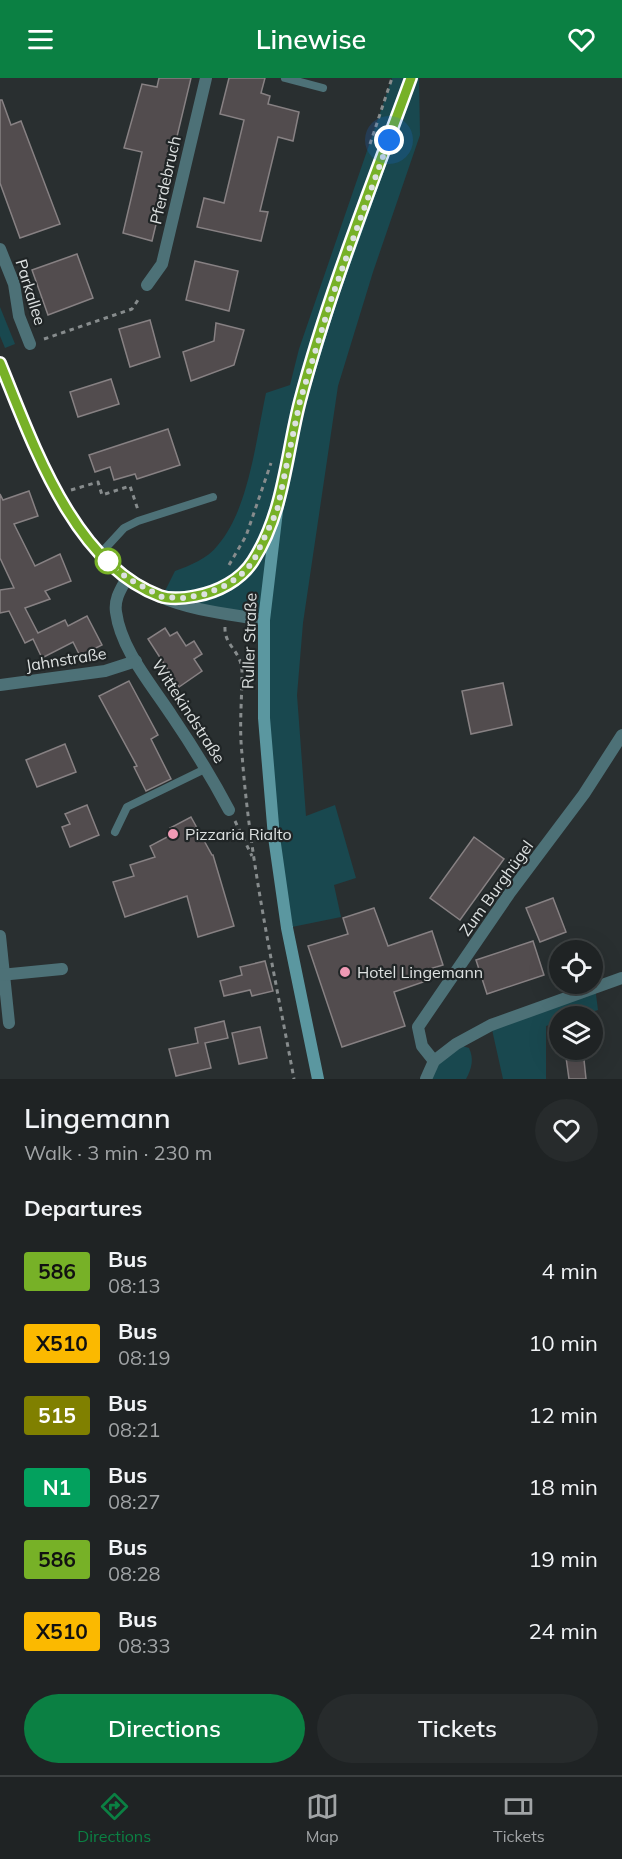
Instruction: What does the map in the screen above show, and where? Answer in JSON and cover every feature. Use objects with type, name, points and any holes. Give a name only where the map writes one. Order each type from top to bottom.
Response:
[{"type":"main road","name":"Ruller Straße","points":[[318,1079],[287,928],[274,837],[264,718],[264,620],[277,511],[300,401],[332,297],[411,78]]},
{"type":"street","name":"Pferdebruch","points":[[147,285],[162,264],[206,78]]},
{"type":"street","name":"Parkallee","points":[[0,249],[14,284],[19,316],[30,344]]},
{"type":"street","points":[[0,363],[42,466],[86,538],[101,553],[127,578],[162,597],[203,610],[264,620]]},
{"type":"street","points":[[162,597],[185,598],[206,594],[239,577],[253,562],[277,511]]},
{"type":"street","name":"Wittekindstraße","points":[[127,578],[118,593],[115,609],[119,628],[136,661],[207,768],[229,810]]},
{"type":"street","name":"Jahnstraße","points":[[0,685],[105,670],[136,661]]},
{"type":"street","name":"Zum Burghügel","points":[[434,1061],[422,1046],[418,1027],[509,894],[584,794],[622,735]]},
{"type":"street","points":[[0,936],[2,975],[9,1023]]},
{"type":"street","points":[[2,975],[62,969]]},
{"type":"street","points":[[426,1079],[434,1061],[456,1044],[491,1025],[622,978]]},
{"type":"lane","points":[[285,78],[323,88]]},
{"type":"lane","points":[[101,553],[124,528],[141,520],[213,497]]},
{"type":"lane","points":[[115,832],[127,807],[207,768]]},
{"type":"path","points":[[30,344],[132,309],[147,285]]},
{"type":"path","points":[[58,494],[98,482],[102,495],[130,486],[141,520]]},
{"type":"path","points":[[225,613],[225,633],[228,643],[237,651],[242,669],[240,710],[242,753],[254,860],[294,1079]]},
{"type":"path","points":[[229,810],[254,860]]},
{"type":"shaded area","points":[[392,78],[419,78],[420,135],[373,272],[338,386],[303,623],[297,695],[306,816],[335,805],[356,878],[334,885],[341,917],[287,928],[274,837],[264,620],[162,597],[175,571],[198,561],[214,550],[229,530],[237,513],[250,473],[266,393],[290,385],[299,349]]},
{"type":"shaded area","points":[[0,307],[15,344],[5,348],[0,336]]},
{"type":"shaded area","points":[[576,994],[596,994],[597,1006],[549,1006],[549,1025],[546,1026],[546,1079],[503,1079],[491,1025]]},
{"type":"shaded area","points":[[456,1044],[469,1048],[471,1052],[472,1063],[466,1079],[426,1079]]},
{"type":"building","points":[[159,78],[191,78],[152,241],[123,233],[142,152],[124,148],[142,84],[157,87]]},
{"type":"building","points":[[229,78],[265,78],[261,93],[270,96],[268,104],[299,112],[293,141],[278,137],[260,211],[268,212],[261,241],[197,227],[204,198],[224,203],[244,120],[220,114]]},
{"type":"building","points":[[0,100],[2,100],[11,125],[21,121],[60,224],[20,238],[0,183]]},
{"type":"building","points":[[77,254],[93,298],[48,315],[32,270]]},
{"type":"building","points":[[195,261],[238,271],[229,311],[186,300]]},
{"type":"building","points":[[150,320],[160,357],[130,367],[119,329]]},
{"type":"building","points":[[216,323],[244,330],[234,365],[191,381],[183,352],[214,341]]},
{"type":"building","points":[[111,379],[119,404],[78,417],[70,392]]},
{"type":"building","points":[[168,429],[180,465],[137,479],[135,474],[114,480],[110,467],[95,472],[89,455]]},
{"type":"building","points":[[29,491],[38,516],[14,524],[35,566],[60,554],[71,581],[45,591],[50,599],[25,608],[38,633],[65,620],[68,626],[87,616],[102,645],[80,656],[73,642],[42,658],[33,639],[25,643],[9,611],[0,613],[0,590],[14,588],[0,558],[0,494],[3,500]]},
{"type":"building","points":[[165,628],[170,636],[177,632],[186,646],[194,641],[202,654],[194,659],[202,671],[179,687],[148,639]]},
{"type":"building","points":[[129,681],[158,735],[151,739],[171,779],[146,791],[134,767],[137,766],[99,696]]},
{"type":"building","points":[[503,683],[512,725],[471,734],[462,691]]},
{"type":"building","points":[[65,744],[76,772],[37,787],[26,760]]},
{"type":"building","points":[[87,805],[99,835],[70,847],[62,827],[70,824],[65,814]]},
{"type":"building","points":[[191,817],[213,855],[234,926],[198,937],[187,896],[125,917],[113,882],[134,876],[130,865],[155,857],[150,846],[173,834],[170,828]]},
{"type":"building","points":[[474,837],[504,859],[460,920],[430,898]]},
{"type":"building","points":[[553,898],[566,932],[540,942],[526,908]]},
{"type":"building","points":[[374,908],[388,946],[432,931],[443,965],[423,971],[426,981],[394,992],[405,1026],[342,1047],[308,946],[348,934],[343,918]]},
{"type":"building","points":[[533,941],[544,975],[487,994],[476,960]]},
{"type":"building","points":[[265,961],[273,991],[252,996],[250,990],[224,996],[220,981],[242,975],[240,967]]},
{"type":"building","points":[[224,1021],[228,1038],[205,1043],[211,1068],[176,1076],[169,1049],[198,1043],[195,1028]]},
{"type":"building","points":[[260,1027],[267,1058],[239,1064],[232,1033]]},
{"type":"building","points":[[566,1060],[584,1060],[586,1079],[569,1079]]},
{"type":"bus line","name":"586","points":[[0,363],[42,466],[62,500],[86,538],[127,578],[162,597],[185,598],[206,594],[239,577],[253,562],[277,511],[300,401],[332,297],[411,78]]},
{"type":"place","name":"Pizzaria Rialto","points":[[173,834]]},
{"type":"place","name":"Hotel Lingemann","points":[[345,972]]},
{"type":"route","points":[[108,561],[127,578],[162,597],[185,598],[206,594],[224,586],[239,577],[253,562],[277,511],[300,401],[332,297],[389,140]]}]
